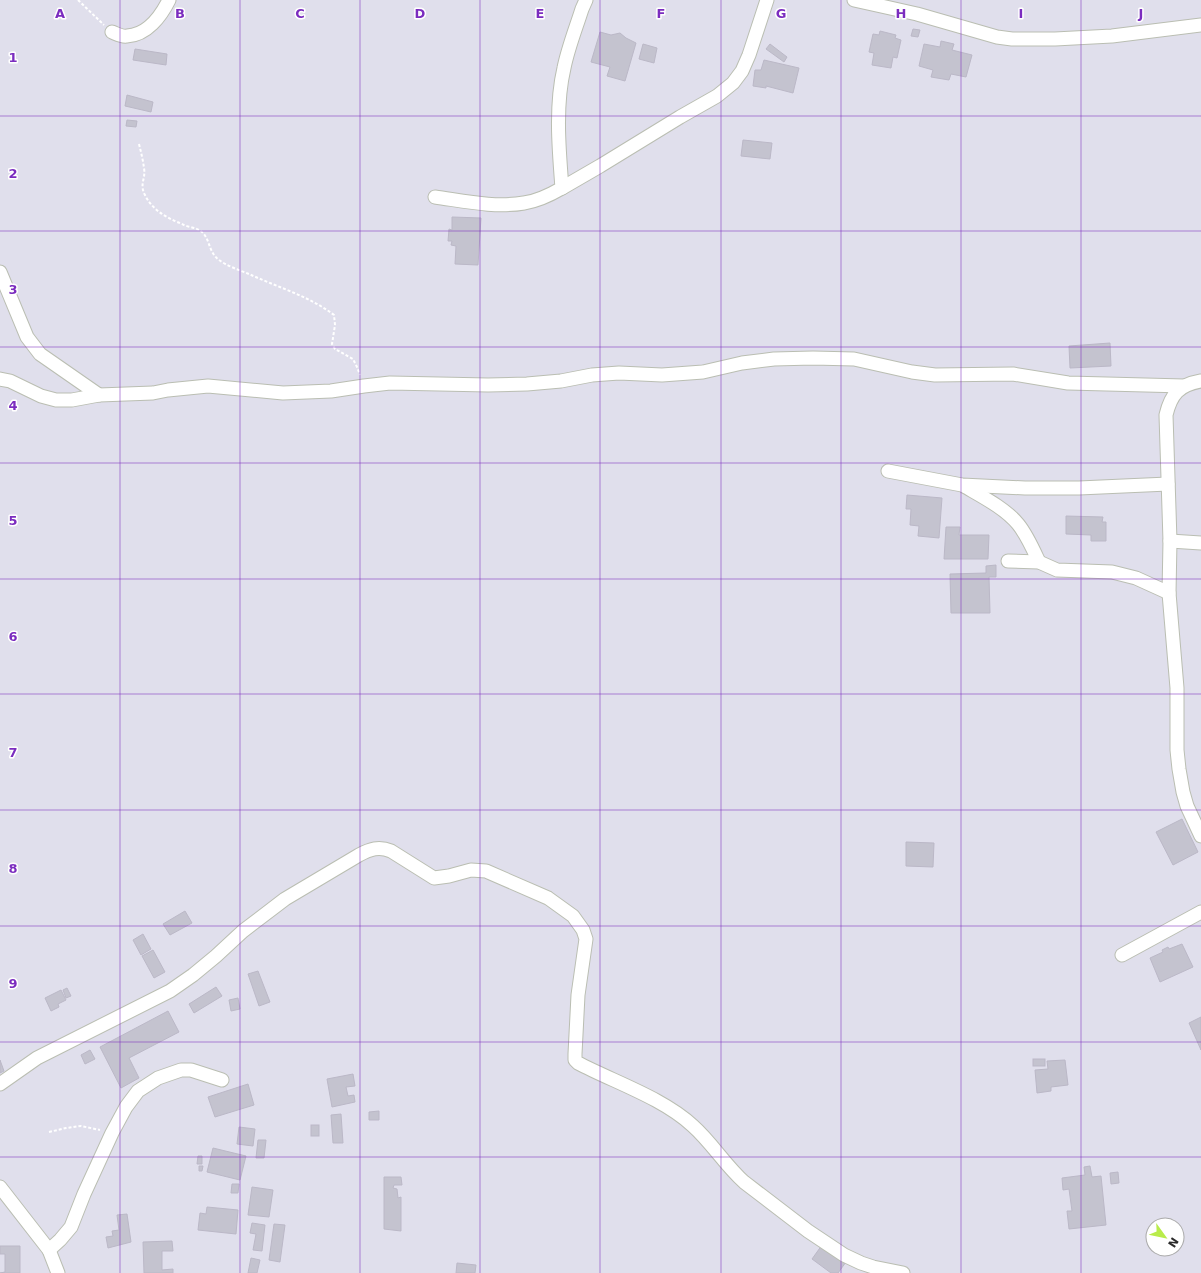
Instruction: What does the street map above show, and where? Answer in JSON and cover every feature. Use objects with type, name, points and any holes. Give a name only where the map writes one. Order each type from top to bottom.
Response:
[{"type":"street","points":[[112,32],[127,36],[141,32],[152,25],[164,10],[169,0]]},
{"type":"street","points":[[562,188],[558,142],[559,101],[563,69],[586,0]]},
{"type":"street","points":[[435,197],[484,204],[506,205],[526,203],[545,197],[606,163],[717,96],[733,83],[742,71],[749,55],[767,0]]},
{"type":"street","points":[[854,0],[917,14],[1012,39],[1055,39],[1112,36],[1201,25]]},
{"type":"street","points":[[0,272],[27,337],[40,354],[99,394]]},
{"type":"street","points":[[0,379],[10,381],[41,396],[56,400],[72,400],[99,394],[153,393],[208,386],[283,393],[309,393],[330,392],[390,383],[488,385],[527,384],[560,381],[592,375],[619,373],[662,375],[703,372],[742,363],[774,359],[813,358],[854,359],[912,372],[935,375],[1013,374],[1068,383],[1184,386],[1201,381]]},
{"type":"street","points":[[1184,386],[1175,393],[1169,403],[1166,415],[1170,541],[1169,593],[1177,688],[1177,750],[1179,769],[1183,792],[1201,836]]},
{"type":"street","points":[[888,472],[962,485],[1025,488],[1079,488],[1168,484]]},
{"type":"street","points":[[962,485],[1011,516],[1025,534],[1039,562]]},
{"type":"street","points":[[1170,541],[1201,543]]},
{"type":"street","points":[[1008,561],[1039,562],[1057,570],[1112,572],[1136,578],[1169,593]]},
{"type":"street","points":[[0,1084],[37,1058],[170,991],[193,975],[243,931],[285,899],[359,855],[377,848],[384,849],[434,878],[449,876],[471,870],[486,871],[548,898],[573,916],[583,930],[586,939],[577,1010],[574,1054],[575,1060],[578,1063],[663,1104],[683,1117],[694,1126],[734,1173],[744,1182],[802,1226],[844,1255],[860,1263],[873,1267],[903,1273]]},
{"type":"street","points":[[1122,955],[1201,912]]},
{"type":"street","points":[[49,1250],[71,1227],[84,1194],[112,1133],[132,1098],[138,1091],[158,1078],[181,1070],[191,1070],[222,1080]]},
{"type":"street","points":[[0,1187],[49,1250],[58,1273]]},
{"type":"path","points":[[78,0],[112,32]]},
{"type":"path","points":[[139,144],[145,170],[141,187],[151,205],[169,218],[199,230],[206,236],[212,254],[219,260],[289,291],[326,309],[334,315],[335,325],[332,344],[335,349],[353,359],[358,367],[364,386]]},
{"type":"path","points":[[49,1132],[81,1126],[112,1133]]},
{"type":"building","points":[[913,29],[920,30],[918,37],[911,36]]},
{"type":"building","points":[[880,31],[896,35],[895,38],[901,40],[897,58],[893,57],[891,68],[872,65],[874,53],[869,52],[873,34],[879,35]]},
{"type":"building","points":[[600,32],[611,35],[620,33],[636,43],[625,81],[607,76],[610,67],[591,62]]},
{"type":"building","points":[[941,41],[954,44],[952,50],[972,55],[966,77],[951,74],[949,80],[931,77],[933,70],[919,66],[924,44],[940,47]]},
{"type":"building","points":[[643,44],[657,48],[654,63],[639,59]]},
{"type":"building","points":[[770,44],[787,57],[784,62],[766,49]]},
{"type":"building","points":[[135,49],[167,54],[166,65],[133,60]]},
{"type":"building","points":[[764,60],[799,68],[793,93],[766,86],[766,88],[753,86],[755,70],[761,70]]},
{"type":"building","points":[[127,95],[153,102],[151,112],[125,106]]},
{"type":"building","points":[[127,120],[137,121],[136,127],[126,126]]},
{"type":"building","points":[[743,140],[772,143],[770,159],[741,156]]},
{"type":"building","points":[[452,217],[481,218],[478,265],[455,264],[456,246],[451,245],[452,241],[448,241],[449,229],[452,230]]},
{"type":"building","points":[[1110,343],[1111,366],[1070,368],[1069,346]]},
{"type":"building","points":[[907,495],[942,498],[939,538],[918,536],[919,526],[910,525],[911,509],[906,509]]},
{"type":"building","points":[[1066,516],[1103,517],[1102,522],[1106,522],[1106,541],[1091,541],[1091,535],[1066,534]]},
{"type":"building","points":[[946,527],[960,527],[959,535],[989,535],[988,559],[944,559]]},
{"type":"building","points":[[996,565],[996,577],[989,577],[990,613],[951,613],[950,574],[986,573],[986,566]]},
{"type":"building","points":[[1182,819],[1198,852],[1173,865],[1156,832]]},
{"type":"building","points":[[906,842],[934,843],[933,867],[906,866]]},
{"type":"building","points":[[185,911],[192,923],[170,935],[163,924]]},
{"type":"building","points":[[143,934],[151,949],[141,955],[133,940]]},
{"type":"building","points":[[1182,944],[1193,967],[1160,982],[1150,958],[1163,952],[1162,950],[1168,947],[1169,949]]},
{"type":"building","points":[[153,950],[165,972],[154,978],[142,956]]},
{"type":"building","points":[[258,971],[270,1002],[259,1006],[248,974]]},
{"type":"building","points":[[216,987],[222,996],[194,1013],[189,1004]]},
{"type":"building","points":[[67,988],[71,996],[66,998],[63,990]]},
{"type":"building","points":[[61,990],[66,1000],[58,1004],[59,1007],[51,1011],[45,998]]},
{"type":"building","points":[[238,998],[240,1009],[231,1011],[229,1000]]},
{"type":"building","points":[[168,1011],[179,1032],[129,1058],[139,1078],[121,1088],[100,1047]]},
{"type":"building","points":[[1201,1017],[1201,1050],[1189,1023]]},
{"type":"building","points":[[90,1050],[95,1059],[85,1064],[81,1055]]},
{"type":"building","points":[[1033,1059],[1045,1059],[1045,1066],[1033,1066]]},
{"type":"building","points":[[0,1060],[4,1071],[0,1073]]},
{"type":"building","points":[[1065,1060],[1068,1085],[1051,1087],[1051,1091],[1037,1093],[1035,1070],[1048,1069],[1047,1061]]},
{"type":"building","points":[[353,1074],[355,1086],[346,1087],[348,1096],[354,1095],[355,1102],[332,1107],[327,1079]]},
{"type":"building","points":[[248,1084],[254,1105],[215,1117],[208,1097]]},
{"type":"building","points":[[379,1111],[379,1120],[369,1120],[369,1112]]},
{"type":"building","points":[[341,1114],[343,1143],[333,1143],[331,1115]]},
{"type":"building","points":[[311,1125],[319,1125],[319,1136],[311,1136]]},
{"type":"building","points":[[239,1127],[255,1129],[253,1146],[237,1144]]},
{"type":"building","points":[[258,1140],[266,1140],[264,1158],[256,1158]]},
{"type":"building","points":[[213,1148],[246,1156],[240,1180],[207,1172]]},
{"type":"building","points":[[198,1156],[202,1156],[202,1164],[197,1164]]},
{"type":"building","points":[[199,1166],[203,1166],[202,1171],[199,1171]]},
{"type":"building","points":[[1090,1166],[1092,1177],[1101,1176],[1106,1225],[1069,1229],[1067,1211],[1072,1211],[1069,1189],[1063,1190],[1062,1178],[1085,1175],[1084,1167]]},
{"type":"building","points":[[1118,1172],[1119,1183],[1111,1184],[1110,1173]]},
{"type":"building","points":[[384,1177],[401,1177],[402,1185],[394,1185],[393,1188],[397,1189],[398,1198],[401,1197],[401,1231],[384,1229]]},
{"type":"building","points":[[232,1184],[239,1184],[238,1193],[231,1193]]},
{"type":"building","points":[[252,1187],[273,1190],[269,1217],[248,1215]]},
{"type":"building","points":[[207,1207],[238,1210],[236,1234],[198,1230],[200,1213],[206,1214]]},
{"type":"building","points":[[127,1214],[131,1242],[108,1248],[106,1237],[113,1236],[112,1231],[119,1230],[117,1215]]},
{"type":"building","points":[[252,1223],[265,1225],[262,1251],[253,1250],[256,1234],[250,1233]]},
{"type":"building","points":[[274,1224],[285,1225],[280,1262],[269,1260]]},
{"type":"building","points":[[172,1241],[173,1251],[162,1251],[162,1270],[173,1269],[173,1273],[144,1273],[143,1242]]},
{"type":"building","points":[[822,1245],[846,1262],[838,1273],[831,1273],[812,1259]]},
{"type":"building","points":[[0,1246],[20,1246],[20,1273],[0,1273],[5,1272],[5,1254],[0,1254]]},
{"type":"building","points":[[251,1258],[260,1260],[257,1273],[248,1273]]},
{"type":"building","points":[[457,1263],[476,1265],[475,1273],[456,1273]]}]
